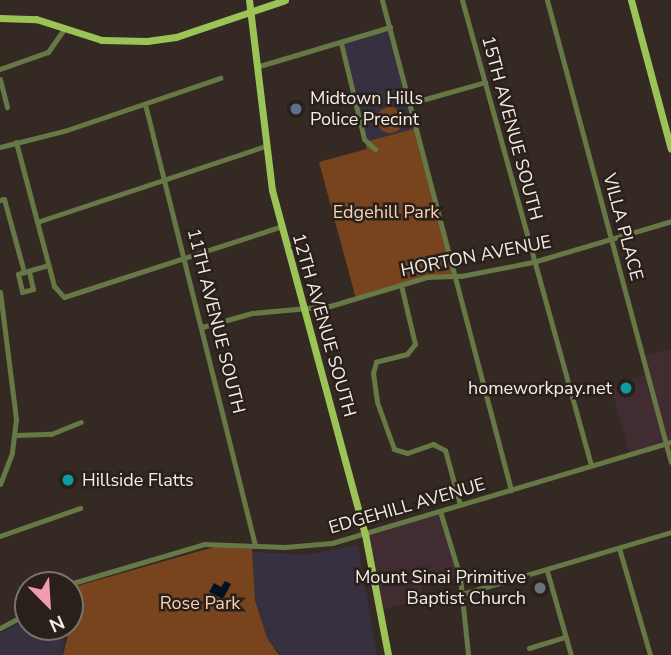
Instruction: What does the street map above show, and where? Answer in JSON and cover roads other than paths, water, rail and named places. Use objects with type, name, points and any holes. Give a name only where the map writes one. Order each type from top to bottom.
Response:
[{"type":"main road","name":"12TH AVENUE SOUTH","points":[[249,0],[266,146],[279,227],[365,534],[388,655]]},
{"type":"main road","points":[[0,18],[36,19],[102,40],[147,41],[176,37],[285,0]]},
{"type":"main road","points":[[631,0],[671,149]]},
{"type":"street","points":[[382,0],[511,490]]},
{"type":"street","name":"15TH AVENUE SOUTH","points":[[463,0],[591,465]]},
{"type":"street","name":"VILLA PLACE","points":[[547,0],[669,443],[671,462]]},
{"type":"street","points":[[0,69],[48,52],[65,27]]},
{"type":"street","points":[[256,67],[390,27]]},
{"type":"street","points":[[341,43],[364,139],[375,149]]},
{"type":"street","points":[[0,146],[145,104],[220,78]]},
{"type":"street","points":[[0,79],[7,107]]},
{"type":"street","points":[[411,103],[485,82]]},
{"type":"street","name":"11TH AVENUE SOUTH","points":[[145,104],[186,258],[255,545]]},
{"type":"street","points":[[16,142],[48,265],[56,289],[64,297],[279,227]]},
{"type":"street","points":[[37,222],[266,146]]},
{"type":"street","points":[[0,200],[4,199],[26,271],[48,265]]},
{"type":"street","name":"HORTON AVENUE","points":[[202,327],[253,313],[330,306],[401,285],[533,262],[671,222]]},
{"type":"street","points":[[401,285],[415,344],[407,354],[376,362],[376,397],[393,447],[407,453],[433,444],[445,450],[460,505]]},
{"type":"street","points":[[0,292],[16,435],[0,484]]},
{"type":"street","points":[[16,435],[51,434],[81,422]]},
{"type":"street","name":"EDGEHILL AVENUE","points":[[84,579],[187,547],[215,542],[307,547],[365,534],[669,443]]},
{"type":"street","points":[[0,536],[80,508]]},
{"type":"street","points":[[440,512],[462,594],[468,655]]},
{"type":"street","points":[[462,594],[547,571],[671,531]]},
{"type":"street","points":[[620,548],[650,655]]},
{"type":"street","points":[[547,571],[571,655]]},
{"type":"street","points":[[529,648],[565,637]]},
{"type":"water","points":[[225,581],[231,584],[223,599],[209,592],[214,583],[221,587]]},
{"type":"place","name":"Midtown Hills Police Precint","points":[[296,109]]},
{"type":"place","name":"homeworkpay.net","points":[[626,388]]},
{"type":"place","name":"Hillside Flatts","points":[[68,480]]},
{"type":"place","name":"Mount Sinai Primitive Baptist Church","points":[[540,588]]},
{"type":"park label","name":"Edgehill Park","points":[[386,212]]},
{"type":"park label","name":"Rose Park","points":[[200,603]]}]
